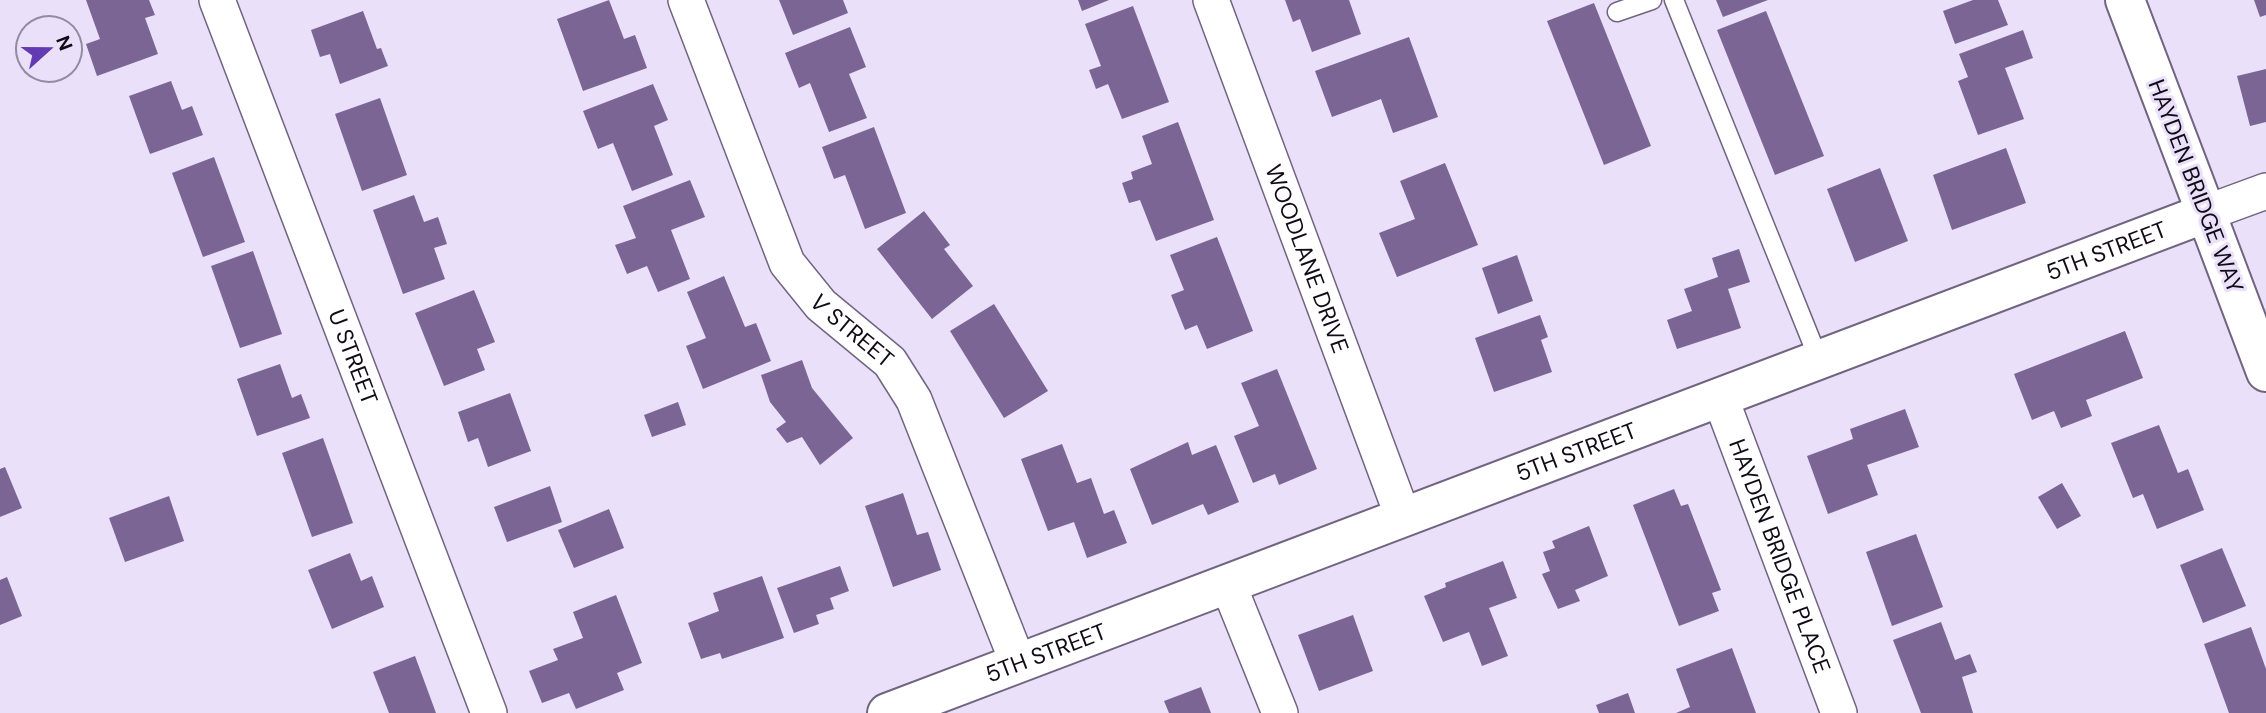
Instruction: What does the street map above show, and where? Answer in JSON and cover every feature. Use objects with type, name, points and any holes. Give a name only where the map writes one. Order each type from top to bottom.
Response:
[{"type":"main road","name":"HAYDEN BRIDGE WAY","points":[[2125,0],[2266,372]]},
{"type":"main road","name":"5TH STREET","points":[[887,713],[2206,213]]},
{"type":"street","name":"U STREET","points":[[217,0],[489,713]]},
{"type":"street","name":"V STREET","points":[[686,0],[787,263],[821,305],[890,362],[914,400],[1018,663]]},
{"type":"street","name":"WOODLANE DRIVE","points":[[1211,0],[1403,517]]},
{"type":"street","name":"5TH STREET","points":[[2206,213],[2266,191]]},
{"type":"street","name":"HAYDEN BRIDGE PLACE","points":[[1720,397],[1839,713]]},
{"type":"street","points":[[1228,584],[1280,713]]},
{"type":"lane","points":[[1617,12],[1652,0]]},
{"type":"lane","points":[[1674,0],[1819,360]]},
{"type":"building","points":[[86,0],[149,0],[155,15],[145,18],[158,54],[97,76],[86,44],[100,39]]},
{"type":"building","points":[[609,0],[624,39],[635,35],[647,68],[583,91],[557,19]]},
{"type":"building","points":[[779,0],[843,0],[848,13],[793,35]]},
{"type":"building","points":[[1078,0],[1109,0],[1082,11]]},
{"type":"building","points":[[1285,0],[1349,0],[1361,34],[1312,52],[1300,19],[1293,22]]},
{"type":"building","points":[[1716,0],[1768,0],[1723,17]]},
{"type":"building","points":[[1973,0],[1998,0],[2008,25],[1955,44],[1943,11]]},
{"type":"building","points":[[2254,0],[2266,0],[2266,15],[2260,17]]},
{"type":"building","points":[[1594,3],[1651,146],[1604,165],[1547,21]]},
{"type":"building","points":[[1133,6],[1169,102],[1122,119],[1108,84],[1096,89],[1089,70],[1101,66],[1085,24]]},
{"type":"building","points":[[363,11],[377,49],[381,48],[388,66],[340,84],[330,54],[320,57],[311,30]]},
{"type":"building","points":[[1766,11],[1824,156],[1775,175],[1717,30]]},
{"type":"building","points":[[850,27],[866,67],[849,74],[867,118],[829,132],[810,83],[799,88],[785,53]]},
{"type":"building","points":[[2023,30],[2033,58],[2005,68],[2024,119],[1978,135],[1958,81],[1968,77],[1959,54]]},
{"type":"building","points":[[1409,37],[1438,117],[1393,133],[1381,99],[1332,117],[1315,71]]},
{"type":"building","points":[[2266,69],[2266,122],[2250,126],[2237,76]]},
{"type":"building","points":[[171,81],[182,110],[192,106],[203,135],[150,154],[129,96]]},
{"type":"building","points":[[653,84],[668,120],[654,126],[673,175],[632,191],[613,143],[598,149],[583,111]]},
{"type":"building","points":[[380,98],[407,175],[362,191],[335,114]]},
{"type":"building","points":[[1178,122],[1214,220],[1156,241],[1140,200],[1129,203],[1122,183],[1133,179],[1131,172],[1152,164],[1142,136]]},
{"type":"building","points":[[874,127],[906,213],[865,229],[845,175],[834,179],[822,147]]},
{"type":"building","points":[[2006,148],[2026,203],[1952,230],[1933,175]]},
{"type":"building","points":[[214,157],[245,242],[203,257],[172,173]]},
{"type":"building","points":[[1445,163],[1478,245],[1397,277],[1379,233],[1415,219],[1400,181]]},
{"type":"building","points":[[1880,168],[1908,241],[1855,262],[1827,189]]},
{"type":"building","points":[[690,180],[705,217],[671,230],[690,279],[658,292],[647,266],[627,274],[615,245],[636,238],[623,206]]},
{"type":"building","points":[[414,195],[424,222],[438,217],[447,244],[434,248],[445,279],[403,294],[373,210]]},
{"type":"building","points":[[924,211],[950,245],[944,249],[973,286],[932,319],[877,249]]},
{"type":"building","points":[[1217,237],[1253,331],[1207,349],[1197,325],[1185,330],[1171,295],[1184,290],[1170,255]]},
{"type":"building","points":[[1739,249],[1750,282],[1728,289],[1741,328],[1677,349],[1667,320],[1692,311],[1684,289],[1718,277],[1712,258]]},
{"type":"building","points":[[253,251],[282,334],[240,348],[211,266]]},
{"type":"building","points":[[1517,255],[1533,301],[1498,314],[1482,268]]},
{"type":"building","points":[[724,276],[745,327],[756,323],[771,361],[703,389],[686,346],[706,338],[687,292]]},
{"type":"building","points":[[474,290],[495,342],[477,349],[485,370],[444,386],[415,313]]},
{"type":"building","points":[[994,304],[1048,391],[1004,418],[950,331]]},
{"type":"building","points":[[1540,315],[1548,337],[1541,340],[1552,372],[1494,392],[1475,338]]},
{"type":"building","points":[[2125,331],[2143,378],[2086,400],[2092,416],[2061,428],[2054,411],[2032,420],[2014,374]]},
{"type":"building","points":[[802,360],[812,388],[853,438],[820,465],[802,437],[787,443],[776,429],[786,422],[770,402],[761,375]]},
{"type":"building","points":[[280,364],[292,398],[301,394],[310,418],[257,436],[237,379]]},
{"type":"building","points":[[1277,369],[1317,469],[1279,485],[1275,474],[1253,483],[1234,436],[1259,426],[1241,383]]},
{"type":"building","points":[[510,393],[531,451],[488,467],[478,438],[468,442],[458,412]]},
{"type":"building","points":[[678,402],[686,425],[652,437],[644,415]]},
{"type":"building","points":[[1905,409],[1919,447],[1867,465],[1878,495],[1828,514],[1807,456],[1853,439],[1850,429]]},
{"type":"building","points":[[2159,425],[2178,473],[2188,469],[2204,510],[2157,529],[2143,494],[2133,498],[2111,443]]},
{"type":"building","points":[[323,438],[353,523],[312,537],[282,453]]},
{"type":"building","points":[[1188,442],[1192,455],[1216,445],[1239,502],[1208,515],[1203,504],[1152,525],[1130,469]]},
{"type":"building","points":[[1062,444],[1077,483],[1091,478],[1104,514],[1114,510],[1127,543],[1087,558],[1074,522],[1048,531],[1021,459]]},
{"type":"building","points":[[5,467],[22,508],[0,517],[0,469]]},
{"type":"building","points":[[2062,483],[2081,516],[2057,529],[2038,497]]},
{"type":"building","points":[[550,486],[562,522],[507,542],[494,507]]},
{"type":"building","points":[[1674,489],[1681,506],[1688,504],[1721,590],[1712,593],[1719,611],[1679,626],[1633,505]]},
{"type":"building","points":[[903,493],[917,535],[928,532],[941,570],[893,587],[865,506]]},
{"type":"building","points":[[169,496],[184,541],[125,562],[109,518]]},
{"type":"building","points":[[609,509],[624,548],[574,568],[558,530]]},
{"type":"building","points":[[1589,526],[1608,576],[1575,590],[1580,601],[1558,609],[1542,574],[1550,571],[1543,552],[1555,548],[1552,541]]},
{"type":"building","points":[[1916,534],[1943,607],[1892,626],[1866,552]]},
{"type":"building","points":[[2222,548],[2246,606],[2203,623],[2180,565]]},
{"type":"building","points":[[350,553],[361,581],[372,576],[384,607],[332,629],[308,570]]},
{"type":"building","points":[[1503,561],[1517,598],[1489,608],[1508,656],[1482,666],[1469,632],[1443,642],[1424,596],[1446,587],[1445,583]]},
{"type":"building","points":[[840,566],[849,591],[830,598],[834,609],[816,615],[819,624],[794,633],[777,588]]},
{"type":"building","points":[[762,576],[784,638],[722,659],[720,653],[701,659],[688,623],[719,611],[713,593]]},
{"type":"building","points":[[7,577],[22,616],[0,625],[0,580]]},
{"type":"building","points":[[616,595],[642,663],[617,673],[624,690],[576,709],[569,693],[542,703],[529,671],[558,660],[553,649],[583,638],[573,612]]},
{"type":"building","points":[[1353,615],[1373,671],[1319,691],[1298,635]]},
{"type":"building","points":[[1941,622],[1955,660],[1970,654],[1977,672],[1962,677],[1973,713],[1921,713],[1893,640]]},
{"type":"building","points":[[2251,627],[2266,669],[2266,713],[2229,713],[2204,644]]},
{"type":"building","points":[[1732,648],[1756,713],[1676,713],[1690,707],[1676,669]]},
{"type":"building","points":[[415,656],[436,713],[389,713],[373,672]]},
{"type":"building","points":[[1201,687],[1211,713],[1169,713],[1164,701]]},
{"type":"building","points":[[1628,693],[1635,713],[1599,713],[1596,705]]}]
